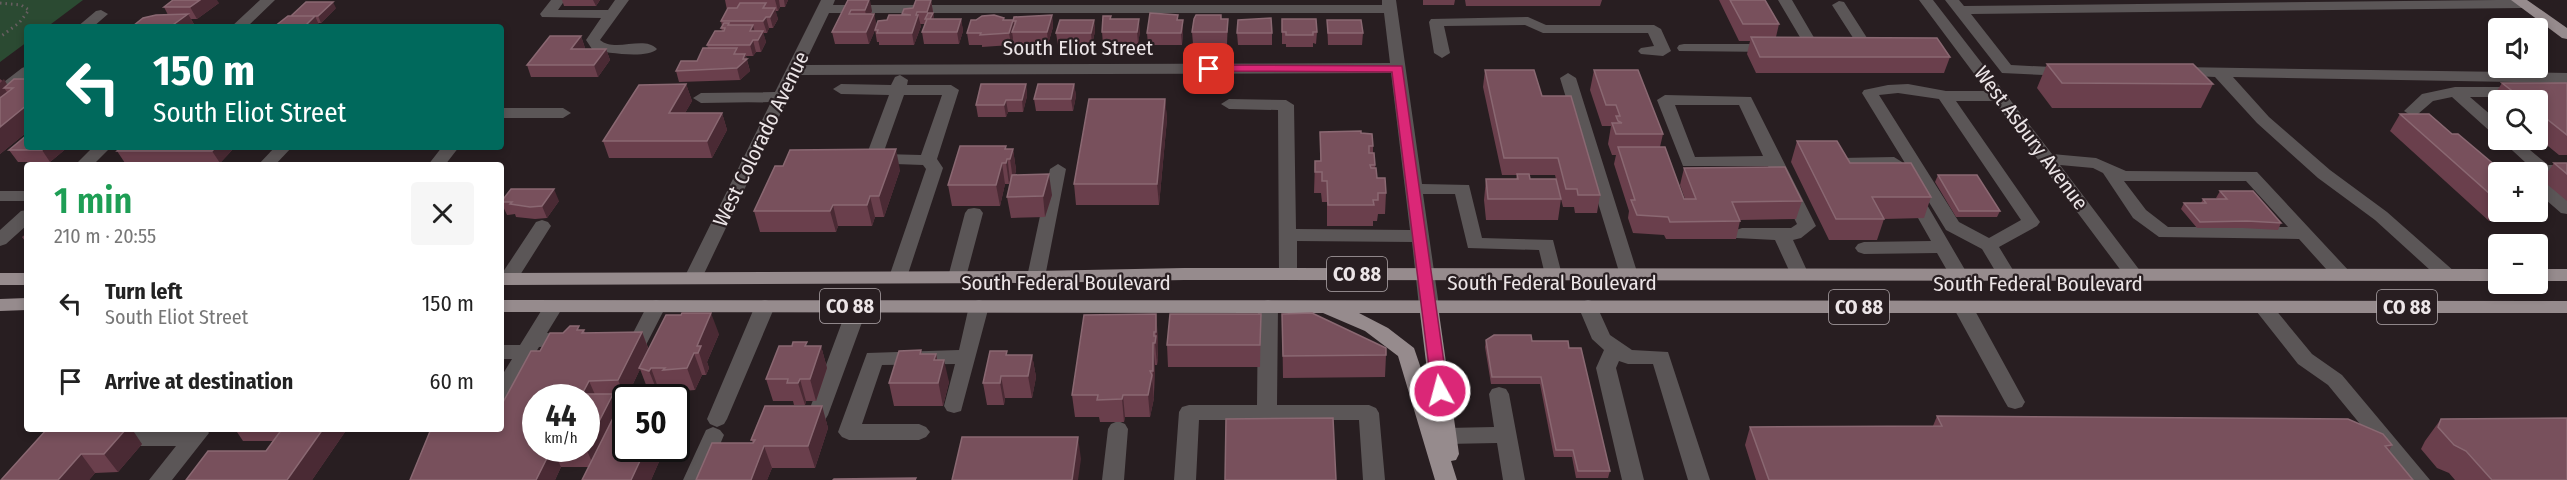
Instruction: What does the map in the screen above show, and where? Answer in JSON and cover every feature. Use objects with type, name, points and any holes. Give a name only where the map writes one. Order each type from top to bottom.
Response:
[{"type":"main road","points":[[2521,2],[2567,35]]},
{"type":"main road","name":"South Federal Boulevard","points":[[505,279],[1288,274],[2488,275]]},
{"type":"main road","points":[[2548,275],[2567,275]]},
{"type":"main road","points":[[0,279],[24,279]]},
{"type":"main road","points":[[0,304],[24,304]]},
{"type":"main road","name":"South Federal Boulevard","points":[[504,306],[2567,308]]},
{"type":"main road","points":[[1318,306],[1347,315],[1394,340],[1407,353],[1446,480]]},
{"type":"main road","points":[[1429,306],[1452,480]]},
{"type":"street","points":[[241,24],[268,0]]},
{"type":"street","points":[[558,0],[547,14],[612,14]]},
{"type":"street","points":[[622,0],[593,40],[597,46],[607,49],[650,49]]},
{"type":"street","points":[[1684,48],[1773,48],[1814,41],[1785,0]]},
{"type":"street","name":"West Asbury Avenue","points":[[1926,0],[2136,276]]},
{"type":"street","points":[[1955,5],[2521,2]]},
{"type":"street","points":[[826,5],[1389,5],[1429,306]]},
{"type":"street","name":"West Colorado Avenue","points":[[693,278],[826,5]]},
{"type":"street","points":[[1839,5],[1868,41],[1841,41]]},
{"type":"street","points":[[1955,5],[2007,70],[2078,71]]},
{"type":"street","points":[[88,24],[101,14]]},
{"type":"street","points":[[1442,53],[1436,22],[1528,21],[1543,29],[1654,29],[1663,51],[1646,51]]},
{"type":"street","points":[[1933,41],[1957,41]]},
{"type":"street","name":"South Eliot Street","points":[[795,70],[1398,68]]},
{"type":"street","points":[[873,159],[903,70]]},
{"type":"street","points":[[2161,72],[2567,78]]},
{"type":"street","points":[[1,91],[24,73]]},
{"type":"street","points":[[2220,73],[2263,120],[2324,174],[2381,216],[2448,276]]},
{"type":"street","points":[[1568,78],[1629,275]]},
{"type":"street","points":[[841,89],[951,90],[928,160]]},
{"type":"street","points":[[1998,96],[1945,96],[1931,91],[1901,89],[1883,89],[1870,93],[1952,226],[1989,245],[2007,275]]},
{"type":"street","points":[[1,91],[24,91]]},
{"type":"street","points":[[2412,111],[2428,97],[2455,92],[2552,92],[2567,95]]},
{"type":"street","points":[[2455,92],[2488,121]]},
{"type":"street","points":[[1945,96],[2031,222],[1989,245]]},
{"type":"street","points":[[701,98],[782,97]]},
{"type":"street","points":[[1742,234],[1795,234],[1807,226],[1745,100],[1665,100],[1689,162],[1774,161]]},
{"type":"street","points":[[1229,104],[1286,105],[1288,274]]},
{"type":"street","points":[[504,113],[562,113]]},
{"type":"street","points":[[86,162],[100,150]]},
{"type":"street","points":[[270,162],[281,150]]},
{"type":"street","points":[[438,162],[448,150]]},
{"type":"street","points":[[2518,150],[2528,162]]},
{"type":"street","points":[[852,159],[928,160],[935,168],[898,277]]},
{"type":"street","points":[[2046,159],[2084,160],[2123,176],[2251,176],[2343,276]]},
{"type":"street","points":[[1840,163],[1894,162],[1959,275]]},
{"type":"street","points":[[1036,277],[1058,169]]},
{"type":"street","points":[[2109,169],[2119,187],[2147,222],[2165,233],[2304,233]]},
{"type":"street","points":[[2548,175],[2567,170]]},
{"type":"street","points":[[2548,186],[2567,209]]},
{"type":"street","points":[[1414,189],[1463,189],[1474,243],[1547,244],[1553,275]]},
{"type":"street","points":[[0,196],[24,196]]},
{"type":"street","points":[[957,277],[974,213]]},
{"type":"street","points":[[0,240],[24,218]]},
{"type":"street","points":[[505,279],[542,226]]},
{"type":"street","points":[[1782,234],[1800,275]]},
{"type":"street","points":[[1287,235],[1420,236]]},
{"type":"street","points":[[1864,248],[1943,247]]},
{"type":"street","points":[[504,351],[530,346],[598,340],[639,340],[656,306]]},
{"type":"street","points":[[694,480],[765,306]]},
{"type":"street","points":[[784,416],[818,416],[858,306]]},
{"type":"street","points":[[954,406],[980,306]]},
{"type":"street","points":[[1267,412],[1268,306]]},
{"type":"street","points":[[1588,306],[1602,339],[1628,357],[1661,357],[1699,480]]},
{"type":"street","points":[[504,389],[553,307]]},
{"type":"street","points":[[1963,307],[2015,402]]},
{"type":"street","points":[[2263,307],[2305,359],[2335,380],[2419,480]]},
{"type":"street","points":[[1615,348],[1606,368],[1633,480]]},
{"type":"street","points":[[919,432],[849,432],[874,358],[967,357]]},
{"type":"street","points":[[1499,394],[1514,480]]},
{"type":"street","points":[[1185,480],[1189,412],[1369,413],[1374,480]]},
{"type":"street","points":[[1113,480],[1118,429]]},
{"type":"street","points":[[93,438],[197,434]]},
{"type":"street","points":[[160,480],[197,434]]},
{"type":"street","points":[[1446,436],[1506,435]]},
{"type":"path","points":[[13,4],[19,0]]},
{"type":"path","points":[[0,3],[13,4],[29,10],[19,23],[0,37]]},
{"type":"green space","points":[[0,0],[83,0],[51,24],[24,24],[24,44],[0,62]]},
{"type":"building","points":[[173,0],[200,0],[190,7],[164,7]]},
{"type":"building","points":[[848,0],[869,0],[865,10],[851,10],[849,14],[874,14],[866,32],[832,32]]},
{"type":"building","points":[[916,0],[931,0],[927,12],[917,12],[912,33],[877,33],[878,30],[875,30],[878,21],[887,20],[889,15],[911,15],[902,14],[904,9],[913,8]]},
{"type":"building","points":[[1730,0],[1765,0],[1779,24],[1743,24]]},
{"type":"building","points":[[306,2],[333,2],[318,16],[291,16]]},
{"type":"building","points":[[740,3],[766,3],[763,8],[775,8],[770,17],[766,17],[763,21],[721,21],[728,8],[737,8]]},
{"type":"building","points":[[928,13],[933,13],[930,19],[925,19]]},
{"type":"building","points":[[1150,13],[1178,15],[1177,20],[1183,20],[1181,33],[1147,33]]},
{"type":"building","points":[[188,14],[174,24],[136,24],[143,18],[156,15]]},
{"type":"building","points":[[994,15],[1004,18],[1003,20],[1013,20],[1009,33],[980,35],[981,33],[967,33],[971,20]]},
{"type":"building","points":[[1052,15],[1047,32],[1012,32],[1016,21],[1013,21],[1014,17]]},
{"type":"building","points":[[1196,15],[1221,15],[1221,19],[1228,19],[1227,32],[1192,32]]},
{"type":"building","points":[[288,16],[315,16],[307,24],[278,24]]},
{"type":"building","points":[[1103,16],[1111,16],[1110,19],[1139,19],[1137,32],[1102,32]]},
{"type":"building","points":[[1271,18],[1272,33],[1237,33],[1238,20]]},
{"type":"building","points":[[927,19],[961,19],[957,32],[922,32]]},
{"type":"building","points":[[1282,19],[1316,19],[1317,32],[1313,32],[1313,35],[1286,35],[1286,32],[1282,32]]},
{"type":"building","points":[[1060,20],[1094,20],[1091,33],[1056,33]]},
{"type":"building","points":[[1327,20],[1361,20],[1363,33],[1328,33]]},
{"type":"building","points":[[724,23],[753,25],[750,31],[763,31],[758,40],[753,40],[750,45],[707,45],[715,31],[724,31],[725,28],[721,28]]},
{"type":"building","points":[[550,36],[581,36],[571,49],[606,49],[594,65],[527,65]]},
{"type":"building","points":[[1751,37],[1937,38],[1950,57],[1760,57]]},
{"type":"building","points":[[703,48],[737,48],[734,54],[745,54],[743,59],[747,59],[737,68],[676,71],[681,61],[697,61]]},
{"type":"building","points":[[2047,64],[2193,64],[2213,84],[2062,83]]},
{"type":"building","points":[[1485,70],[1534,70],[1542,96],[1571,96],[1600,195],[1578,195],[1577,189],[1566,189],[1558,158],[1504,158]]},
{"type":"building","points":[[1594,70],[1638,70],[1663,134],[1616,134],[1612,123],[1622,123],[1616,116],[1620,116],[1616,105],[1606,105]]},
{"type":"building","points":[[14,79],[24,79],[24,107],[0,127],[0,98],[13,88],[4,88]]},
{"type":"building","points":[[2502,83],[2567,83],[2567,135],[2548,120],[2548,90],[2511,90]]},
{"type":"building","points":[[686,84],[669,113],[722,113],[707,141],[603,141],[639,85]]},
{"type":"building","points":[[981,84],[1026,84],[1022,100],[1006,100],[1004,105],[976,105]]},
{"type":"building","points":[[1038,84],[1074,84],[1071,99],[1034,99]]},
{"type":"building","points":[[1089,99],[1165,99],[1157,184],[1074,184]]},
{"type":"building","points":[[2400,114],[2429,114],[2452,134],[2458,134],[2491,162],[2488,162],[2488,192]]},
{"type":"building","points":[[1361,131],[1361,133],[1372,134],[1373,146],[1369,146],[1369,153],[1374,153],[1375,165],[1370,165],[1371,168],[1376,168],[1377,178],[1385,178],[1386,193],[1378,193],[1378,200],[1373,200],[1374,205],[1328,205],[1327,181],[1322,181],[1322,172],[1315,172],[1315,161],[1321,161],[1320,132]]},
{"type":"building","points":[[24,138],[24,150],[9,150]]},
{"type":"building","points":[[1797,141],[1837,141],[1850,163],[1911,163],[1931,197],[1872,197],[1884,219],[1836,219]]},
{"type":"building","points":[[960,146],[1006,146],[1005,149],[1013,149],[1010,159],[1002,163],[996,185],[948,185]]},
{"type":"building","points":[[1618,147],[1665,147],[1684,199],[1696,199],[1684,168],[1785,167],[1802,201],[1732,202],[1740,221],[1670,222],[1668,217],[1637,215],[1631,200],[1635,200]]},
{"type":"building","points":[[896,149],[879,196],[870,196],[867,205],[833,205],[830,211],[754,211],[775,166],[783,166],[790,150]]},
{"type":"building","points":[[118,150],[213,150],[212,151]]},
{"type":"building","points":[[2554,163],[2567,163],[2567,174]]},
{"type":"building","points":[[1049,174],[1043,196],[1007,197],[1012,175]]},
{"type":"building","points":[[1517,174],[1529,174],[1530,179],[1556,179],[1561,199],[1488,199],[1486,179],[1518,179]]},
{"type":"building","points":[[1938,175],[1977,175],[2000,211],[1959,211]]},
{"type":"building","points":[[511,189],[554,189],[542,206],[510,204],[512,202],[504,202],[504,198]]},
{"type":"building","points":[[2220,191],[2253,191],[2281,223],[2200,222],[2184,203],[2206,203],[2203,199],[2227,199]]},
{"type":"building","points":[[682,313],[711,313],[697,346],[701,346],[698,353],[694,353],[687,368],[663,370],[665,368],[651,368],[649,371],[639,368],[666,315],[681,315]]},
{"type":"building","points":[[1312,313],[1386,348],[1386,355],[1283,356],[1282,314]]},
{"type":"building","points":[[1156,314],[1153,371],[1150,371],[1152,375],[1148,395],[1123,395],[1122,399],[1097,400],[1098,395],[1072,395],[1084,315]]},
{"type":"building","points":[[1170,314],[1261,314],[1260,345],[1167,345]]},
{"type":"building","points":[[570,326],[579,326],[577,330],[584,330],[582,333],[642,332],[618,380],[589,381],[587,384],[522,384],[522,462],[545,462],[536,480],[410,480],[430,432],[504,432],[504,400],[531,351],[540,351],[550,333],[563,333]]},
{"type":"building","points":[[1494,335],[1531,335],[1532,341],[1568,341],[1569,348],[1581,348],[1610,471],[1578,471],[1573,450],[1556,450],[1541,377],[1492,377],[1486,340]]},
{"type":"building","points":[[793,342],[807,342],[805,346],[821,346],[810,379],[800,379],[798,383],[787,383],[788,379],[766,379],[779,346],[792,346]]},
{"type":"building","points":[[921,350],[920,354],[936,354],[934,360],[944,360],[938,383],[889,383],[899,351]]},
{"type":"building","points":[[990,351],[1007,351],[1006,355],[1032,355],[1028,376],[1001,376],[1000,383],[983,383]]},
{"type":"building","points":[[600,394],[612,394],[600,420]]},
{"type":"building","points":[[765,406],[822,406],[808,446],[764,446],[751,480],[696,480],[712,443],[753,443],[755,440],[751,440]]},
{"type":"building","points":[[1937,416],[2348,419],[2383,434],[2392,445],[2385,446],[2413,480],[1769,480],[1750,427],[1942,426]]},
{"type":"building","points":[[1333,418],[1336,480],[1225,480],[1226,419]]},
{"type":"building","points":[[2567,418],[2567,480],[2492,480],[2466,451],[2454,445],[2438,427],[2441,419]]},
{"type":"building","points":[[612,420],[612,462],[639,462],[631,480],[582,480],[591,462],[600,462],[600,444]]},
{"type":"building","points":[[44,432],[123,432],[104,454],[81,454],[58,480],[1,480]]},
{"type":"building","points":[[280,432],[321,432],[287,480],[186,480],[208,451],[266,451]]},
{"type":"building","points":[[962,437],[1078,437],[1072,480],[952,480]]},
{"type":"building","points":[[916,478],[915,480],[833,480],[834,479]]},
{"type":"route","points":[[1209,69],[1398,68],[1440,391]]}]
